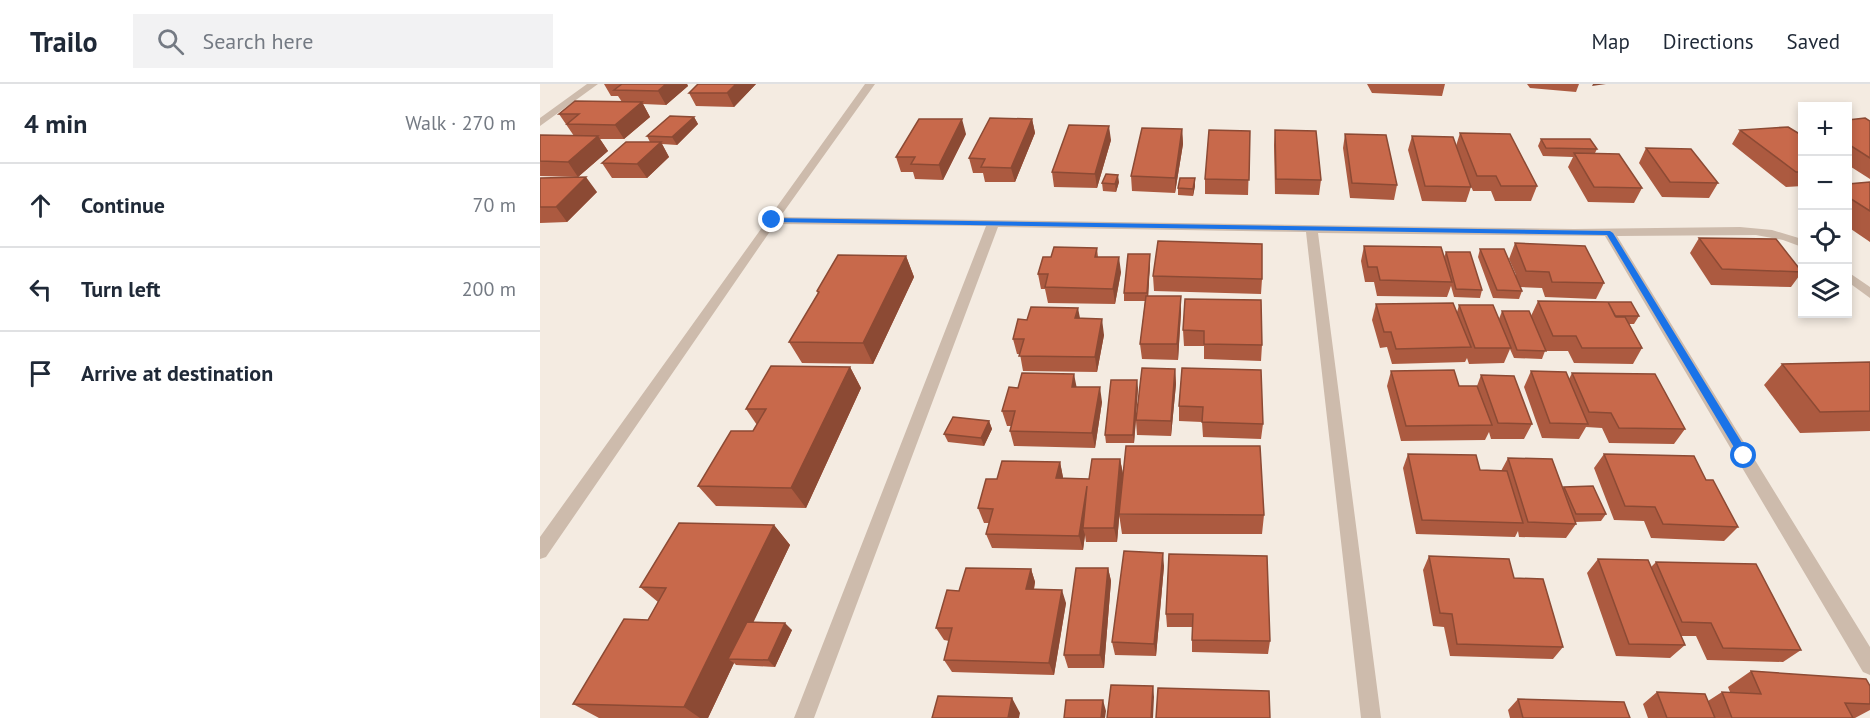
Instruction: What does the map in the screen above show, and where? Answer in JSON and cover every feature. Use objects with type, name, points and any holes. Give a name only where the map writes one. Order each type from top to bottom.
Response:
[{"type":"street","points":[[540,123],[593,84]]},
{"type":"street","points":[[540,551],[870,84]]},
{"type":"street","points":[[772,220],[994,222],[1312,230],[1761,232],[1786,236],[1798,241]]},
{"type":"street","points":[[804,718],[994,222]]},
{"type":"street","points":[[1312,230],[1371,718]]},
{"type":"street","points":[[1610,233],[1870,665]]},
{"type":"street","points":[[1852,279],[1870,294]]},
{"type":"building","points":[[622,84],[666,84],[658,91],[614,90]]},
{"type":"building","points":[[698,84],[736,84],[727,93],[689,93]]},
{"type":"building","points":[[575,101],[642,102],[615,125],[567,124],[579,114],[559,114]]},
{"type":"building","points":[[670,116],[694,117],[672,137],[647,136]]},
{"type":"building","points":[[990,118],[1032,119],[1011,168],[981,167],[985,159],[969,158]]},
{"type":"building","points":[[1865,118],[1870,121],[1870,158],[1852,147],[1852,120]]},
{"type":"building","points":[[919,119],[962,119],[939,165],[911,164],[915,157],[896,157]]},
{"type":"building","points":[[1069,125],[1109,126],[1095,174],[1052,172]]},
{"type":"building","points":[[1788,127],[1798,133],[1798,172],[1796,172],[1740,130]]},
{"type":"building","points":[[1142,128],[1182,129],[1175,178],[1131,176]]},
{"type":"building","points":[[1209,130],[1250,131],[1249,180],[1205,179]]},
{"type":"building","points":[[1275,130],[1316,131],[1321,180],[1276,179]]},
{"type":"building","points":[[1460,133],[1510,134],[1537,186],[1501,186],[1496,176],[1477,176]]},
{"type":"building","points":[[1345,134],[1386,135],[1397,185],[1352,183]]},
{"type":"building","points":[[540,135],[598,136],[568,162],[540,161]]},
{"type":"building","points":[[1412,136],[1453,137],[1471,187],[1425,186]]},
{"type":"building","points":[[1541,139],[1590,139],[1597,149],[1546,148]]},
{"type":"building","points":[[626,142],[661,142],[637,164],[602,163]]},
{"type":"building","points":[[1646,148],[1691,149],[1718,183],[1670,182]]},
{"type":"building","points":[[1574,153],[1619,154],[1642,188],[1594,187]]},
{"type":"building","points":[[1106,174],[1118,175],[1115,184],[1102,183]]},
{"type":"building","points":[[586,177],[556,207],[540,207],[540,178]]},
{"type":"building","points":[[1180,178],[1195,178],[1193,189],[1178,188]]},
{"type":"building","points":[[1870,182],[1870,211],[1852,200],[1852,184]]},
{"type":"building","points":[[1699,238],[1776,239],[1798,267],[1798,272],[1722,269]]},
{"type":"building","points":[[1158,241],[1262,244],[1262,279],[1153,276]]},
{"type":"building","points":[[1515,243],[1585,246],[1604,283],[1552,282],[1549,272],[1526,271]]},
{"type":"building","points":[[1364,246],[1441,247],[1452,282],[1380,280],[1377,267],[1368,267]]},
{"type":"building","points":[[1054,247],[1097,248],[1095,257],[1119,257],[1113,289],[1045,287],[1048,274],[1038,274],[1043,257],[1051,257]]},
{"type":"building","points":[[1480,249],[1504,249],[1522,291],[1497,290]]},
{"type":"building","points":[[1446,252],[1470,252],[1482,290],[1456,289]]},
{"type":"building","points":[[1128,254],[1150,254],[1147,293],[1124,293]]},
{"type":"building","points":[[838,255],[906,256],[863,343],[789,342],[819,292],[817,291]]},
{"type":"building","points":[[1146,296],[1181,296],[1177,344],[1140,344]]},
{"type":"building","points":[[1185,299],[1261,300],[1262,345],[1204,344],[1204,331],[1183,330]]},
{"type":"building","points":[[1538,301],[1608,302],[1616,317],[1625,317],[1642,348],[1582,348],[1576,336],[1553,336]]},
{"type":"building","points":[[1608,302],[1631,302],[1639,316],[1615,316]]},
{"type":"building","points":[[1453,303],[1471,347],[1396,349],[1391,332],[1384,332],[1376,304]]},
{"type":"building","points":[[1459,305],[1493,305],[1511,348],[1475,348]]},
{"type":"building","points":[[1031,307],[1078,308],[1075,318],[1102,319],[1095,357],[1019,356],[1024,339],[1013,339],[1018,319],[1027,320]]},
{"type":"building","points":[[1502,311],[1529,311],[1546,351],[1517,350]]},
{"type":"building","points":[[1870,362],[1870,411],[1820,412],[1782,364]]},
{"type":"building","points":[[771,366],[850,367],[791,488],[698,486],[731,431],[753,431],[766,409],[746,409]]},
{"type":"building","points":[[1142,368],[1175,369],[1171,421],[1136,420]]},
{"type":"building","points":[[1182,368],[1261,370],[1263,424],[1202,422],[1203,407],[1179,406]]},
{"type":"building","points":[[1454,370],[1459,386],[1477,386],[1492,425],[1406,426],[1391,371]]},
{"type":"building","points":[[1531,371],[1566,372],[1588,424],[1550,423]]},
{"type":"building","points":[[1022,373],[1074,374],[1072,387],[1100,387],[1092,433],[1010,431],[1015,411],[1002,411],[1009,387],[1018,388]]},
{"type":"building","points":[[1572,373],[1655,374],[1685,429],[1619,428],[1611,413],[1589,412]]},
{"type":"building","points":[[1481,375],[1514,376],[1532,424],[1498,423]]},
{"type":"building","points":[[1111,380],[1137,380],[1133,435],[1105,435]]},
{"type":"building","points":[[953,417],[989,421],[981,438],[944,434]]},
{"type":"building","points":[[1126,446],[1260,446],[1264,515],[1119,514]]},
{"type":"building","points":[[1408,454],[1476,455],[1480,470],[1507,471],[1523,523],[1422,520]]},
{"type":"building","points":[[1604,454],[1694,456],[1706,480],[1713,480],[1738,527],[1663,524],[1655,507],[1625,506]]},
{"type":"building","points":[[1508,458],[1552,459],[1576,524],[1528,522]]},
{"type":"building","points":[[1092,459],[1120,459],[1114,528],[1083,528],[1087,486],[1079,536],[986,534],[993,509],[978,508],[986,479],[997,479],[1002,461],[1060,462],[1056,478],[1089,479]]},
{"type":"building","points":[[1593,486],[1606,514],[1576,514],[1564,487]]},
{"type":"building","points":[[679,523],[774,525],[684,707],[573,704],[624,619],[648,620],[666,588],[640,587]]},
{"type":"building","points":[[1124,551],[1163,553],[1154,644],[1112,642]]},
{"type":"building","points":[[1169,554],[1267,556],[1270,641],[1192,640],[1193,614],[1166,614]]},
{"type":"building","points":[[1429,556],[1509,559],[1514,578],[1543,579],[1563,647],[1457,644],[1452,614],[1440,613]]},
{"type":"building","points":[[1598,559],[1648,560],[1685,645],[1629,644]]},
{"type":"building","points":[[1656,562],[1756,564],[1801,650],[1723,648],[1711,623],[1682,622]]},
{"type":"building","points":[[966,568],[1031,569],[1026,589],[1062,590],[1049,663],[944,660],[952,628],[936,628],[947,590],[959,591]]},
{"type":"building","points":[[1076,568],[1108,568],[1100,655],[1064,655]]},
{"type":"building","points":[[747,622],[785,623],[768,660],[728,659]]},
{"type":"building","points":[[1751,671],[1866,679],[1870,686],[1870,704],[1845,703],[1853,718],[1732,718],[1722,692],[1761,694]]},
{"type":"building","points":[[1111,685],[1153,686],[1151,718],[1107,718]]},
{"type":"building","points":[[1158,688],[1269,691],[1270,718],[1156,718]]},
{"type":"building","points":[[1657,692],[1705,694],[1715,718],[1667,718]]},
{"type":"building","points":[[938,696],[1012,698],[1008,718],[932,718]]},
{"type":"building","points":[[1518,699],[1624,702],[1630,718],[1523,718]]},
{"type":"building","points":[[1066,700],[1103,700],[1101,718],[1064,718]]},
{"type":"route","points":[[772,220],[1610,233],[1744,456]]}]
